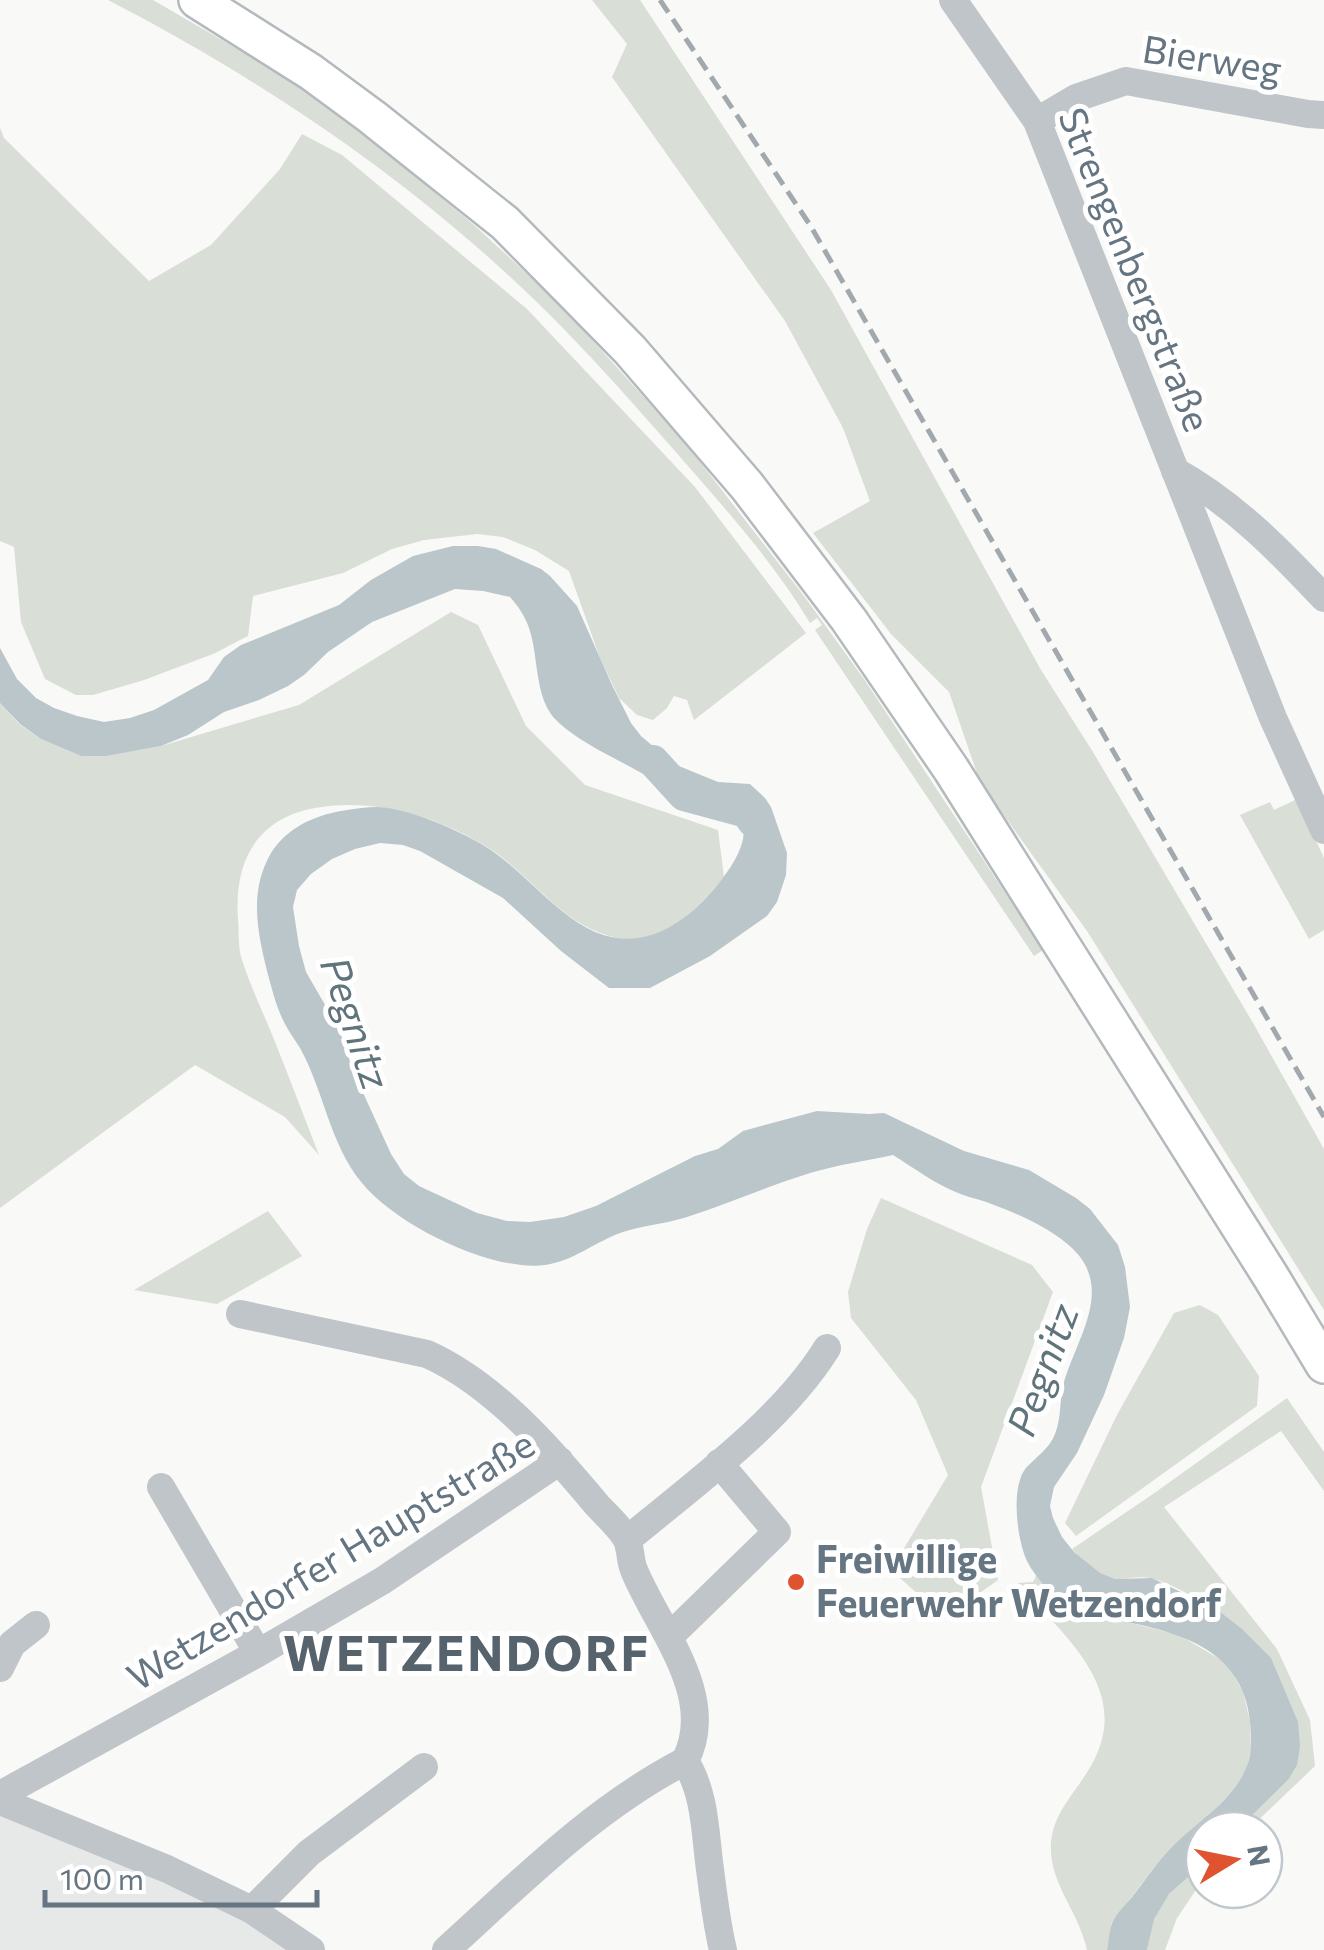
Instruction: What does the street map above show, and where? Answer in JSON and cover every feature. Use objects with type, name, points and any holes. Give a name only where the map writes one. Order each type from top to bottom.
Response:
[{"type":"main road","points":[[197,0],[372,116],[505,223],[630,350],[747,486],[849,620],[952,769],[1324,1366]]},
{"type":"street","name":"Strengenbergstraße","points":[[954,0],[1037,121],[1273,718],[1324,830]]},
{"type":"street","name":"Bierweg","points":[[1037,121],[1076,98],[1126,81],[1324,115]]},
{"type":"street","points":[[1174,470],[1206,488],[1244,520],[1324,598]]},
{"type":"street","points":[[240,1314],[427,1354],[492,1396],[560,1461]]},
{"type":"street","points":[[627,1540],[719,1463],[809,1378],[827,1348]]},
{"type":"street","name":"Wetzendorfer Hauptstraße","points":[[0,1798],[382,1581],[560,1461],[627,1540],[632,1568],[670,1636],[694,1700],[696,1727],[684,1761]]},
{"type":"street","points":[[670,1636],[777,1532],[719,1463]]},
{"type":"street","points":[[161,1486],[258,1653]]},
{"type":"street","points":[[0,1668],[12,1644],[36,1624]]},
{"type":"street","points":[[446,1950],[603,1812],[684,1761],[696,1778],[723,1950]]},
{"type":"street","points":[[252,1910],[309,1853],[424,1767]]},
{"type":"street","points":[[0,1798],[252,1910],[311,1950]]},
{"type":"shaded area","points":[[108,0],[153,0],[277,72],[364,134],[474,225],[558,302],[687,445],[804,596],[864,679],[1043,950],[1034,956],[815,630],[822,625],[817,618],[810,623],[728,513],[566,331],[452,226],[359,154],[261,87]]},
{"type":"shaded area","points":[[592,0],[640,0],[831,290],[1041,670],[1093,752],[1324,1149],[1324,1310],[1087,931],[980,782],[949,692],[891,634],[813,533],[870,501],[843,428],[785,321],[612,77],[627,44]]},
{"type":"shaded area","points":[[0,128],[4,138],[149,281],[211,245],[280,169],[302,134],[342,155],[527,309],[695,487],[806,633],[694,720],[687,700],[674,696],[653,720],[637,715],[619,698],[600,658],[569,571],[535,550],[503,537],[477,534],[424,540],[392,549],[343,573],[253,596],[248,636],[144,680],[93,695],[76,695],[45,679],[21,622],[14,547],[0,541]]},
{"type":"shaded area","points":[[453,546],[478,546],[496,549],[550,576],[577,606],[612,685],[641,736],[674,764],[718,782],[750,784],[771,807],[787,853],[786,875],[777,902],[767,916],[710,956],[650,988],[609,988],[503,898],[403,845],[380,843],[355,849],[311,874],[297,890],[293,907],[306,972],[339,1029],[354,1073],[404,1174],[419,1186],[477,1213],[530,1222],[564,1217],[596,1206],[695,1156],[718,1149],[743,1131],[817,1111],[884,1113],[964,1151],[1029,1170],[1076,1198],[1090,1209],[1118,1245],[1130,1307],[1124,1338],[1104,1395],[1077,1453],[1054,1487],[1050,1506],[1053,1518],[1074,1552],[1100,1573],[1115,1579],[1152,1578],[1220,1612],[1271,1658],[1298,1722],[1300,1746],[1297,1765],[1288,1780],[1257,1810],[1213,1810],[1242,1776],[1251,1746],[1250,1717],[1243,1692],[1218,1657],[1178,1636],[1081,1613],[1039,1580],[1024,1554],[1018,1529],[1018,1488],[1026,1468],[1055,1434],[1064,1382],[1092,1297],[1085,1264],[1056,1235],[1004,1209],[949,1189],[893,1155],[810,1173],[687,1217],[623,1232],[556,1263],[523,1265],[472,1253],[421,1229],[377,1199],[351,1168],[308,1065],[277,1005],[258,926],[257,896],[264,867],[277,844],[293,830],[320,816],[378,807],[437,822],[491,850],[579,924],[630,939],[663,930],[696,908],[730,867],[743,839],[742,826],[728,810],[645,775],[587,743],[554,718],[543,698],[529,628],[510,597],[455,589],[372,622],[288,686],[224,712],[188,735],[161,746],[107,756],[81,756],[41,739],[0,703],[0,648],[17,679],[36,698],[54,708],[104,722],[154,710],[208,680],[224,657],[241,645],[339,605],[371,580],[413,556]]},
{"type":"shaded area","points":[[451,612],[478,625],[526,726],[585,785],[718,830],[724,877],[693,911],[669,929],[655,936],[625,939],[585,926],[489,848],[428,819],[360,805],[315,808],[294,814],[263,833],[245,862],[238,899],[239,943],[249,979],[319,1155],[285,1117],[195,1065],[0,1208],[0,703],[19,724],[41,739],[81,756],[107,756],[161,746],[299,705]]},
{"type":"shaded area","points":[[1297,799],[1324,858],[1324,930],[1309,939],[1240,815],[1270,802],[1274,810]]},
{"type":"shaded area","points":[[881,1198],[1032,1265],[1053,1292],[981,1487],[998,1580],[945,1618],[891,1570],[948,1475],[916,1400],[851,1318],[848,1292]]},
{"type":"shaded area","points":[[268,1211],[302,1256],[217,1304],[134,1290]]},
{"type":"shaded area","points":[[1200,1305],[1218,1315],[1259,1376],[1257,1406],[1076,1536],[1065,1523],[1117,1415],[1174,1313]]},
{"type":"shaded area","points":[[1287,1398],[1324,1452],[1324,1491],[1281,1431],[1164,1507],[1277,1649],[1310,1720],[1315,1766],[1269,1810],[1257,1810],[1288,1780],[1241,1628],[1171,1585],[1146,1577],[1105,1576],[1072,1549]]},
{"type":"shaded area","points":[[1037,1574],[1049,1589],[1090,1616],[1179,1635],[1228,1664],[1243,1692],[1250,1721],[1251,1749],[1246,1772],[1214,1810],[1184,1810],[1184,1839],[1154,1868],[1112,1922],[1107,1950],[1087,1950],[1051,1857],[1056,1823],[1100,1745],[1105,1718],[1101,1693],[1075,1647],[1018,1583],[1033,1582]]},
{"type":"shaded area","points":[[0,1811],[243,1918],[287,1950],[0,1950]]},
{"type":"shaded area","points":[[1184,1836],[1184,1881],[1169,1894],[1154,1919],[1147,1950],[1107,1950],[1113,1921]]},
{"type":"shaded area","points":[[1184,1881],[1184,1908],[1165,1950],[1147,1950],[1153,1919],[1169,1894]]},
{"type":"waterway","name":"Pegnitz","points":[[653,761],[684,795],[747,812],[753,821]]},
{"type":"railway","points":[[660,0],[810,225],[1324,1117]]},
{"type":"place","name":"Freiwillige Feuerwehr Wetzendorf","points":[[796,1582]]},
{"type":"district","name":"WETZENDORF","points":[[467,1654]]}]
